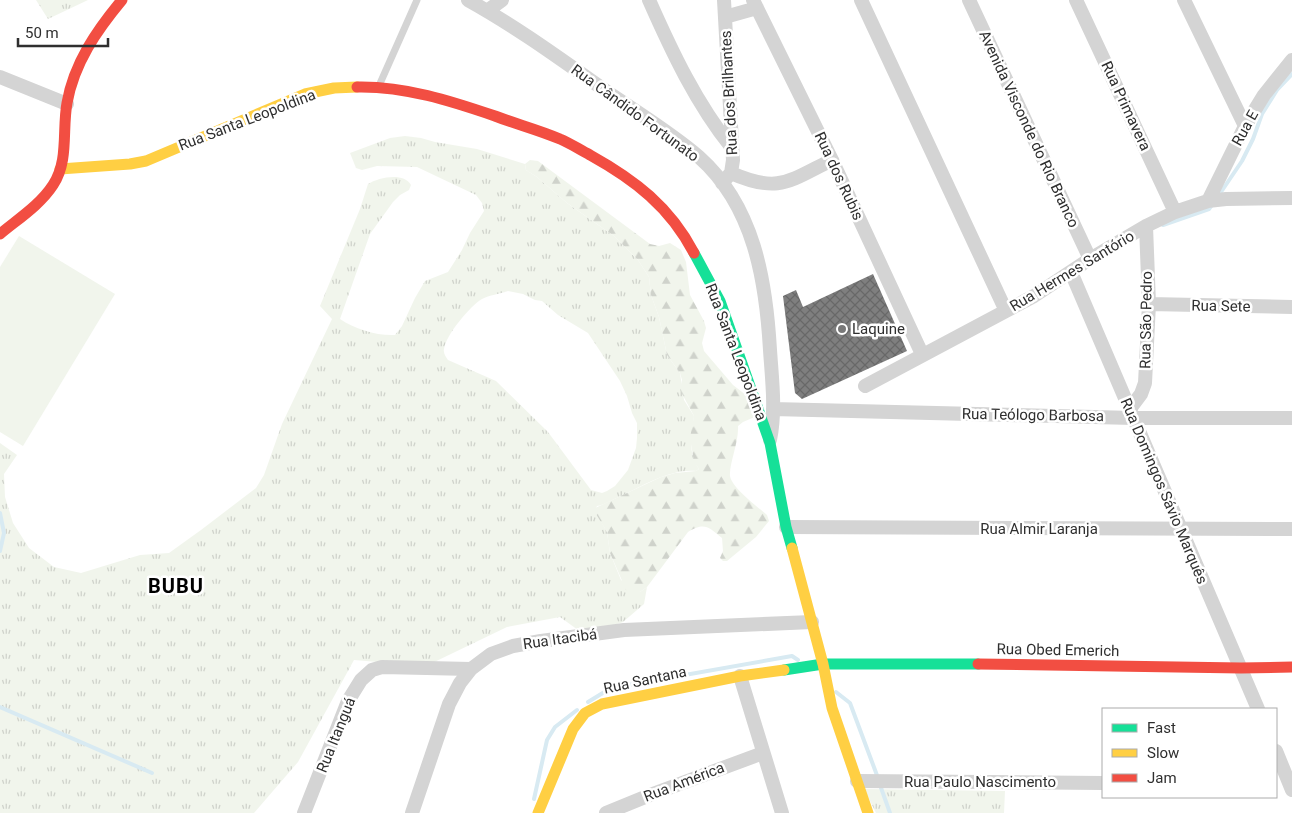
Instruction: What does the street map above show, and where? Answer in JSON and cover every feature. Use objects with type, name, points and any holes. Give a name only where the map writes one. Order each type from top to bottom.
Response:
[{"type":"street","points":[[0,234],[41,200],[54,184],[60,169],[66,104],[75,72],[87,48],[106,18],[122,0]]},
{"type":"street","name":"Rua Cândido Fortunato","points":[[468,0],[535,42],[676,140],[727,178],[757,251],[768,313],[773,408],[773,426],[770,443]]},
{"type":"street","points":[[487,11],[502,0]]},
{"type":"street","points":[[649,0],[672,52],[697,98],[714,125],[732,148]]},
{"type":"street","name":"Rua dos Brilhantes","points":[[724,0],[733,160],[727,178]]},
{"type":"street","points":[[861,0],[1006,311]]},
{"type":"street","name":"Avenida Visconde do Rio Branco","points":[[969,0],[1090,259]]},
{"type":"street","name":"Rua Primavera","points":[[1076,0],[1175,212]]},
{"type":"street","points":[[1184,0],[1245,126]]},
{"type":"street","points":[[725,17],[755,4]]},
{"type":"street","name":"Rua dos Rubis","points":[[755,4],[832,160],[922,354]]},
{"type":"street","name":"Rua E","points":[[1208,201],[1245,126],[1264,95],[1292,60]]},
{"type":"street","points":[[0,77],[66,104]]},
{"type":"street","name":"Rua Santa Leopoldina","points":[[60,169],[130,164],[146,161],[304,94],[334,88],[378,88],[446,99],[560,139],[619,171],[644,189],[667,212],[686,237],[720,301],[770,443],[786,527],[823,664],[832,708],[866,812]]},
{"type":"street","points":[[727,178],[772,185],[786,183],[832,160]]},
{"type":"street","name":"Rua Hermes Santório","points":[[865,386],[1034,296],[1090,259],[1146,226],[1175,212],[1208,201],[1292,198]]},
{"type":"street","name":"Rua São Pedro","points":[[1131,414],[1145,383],[1149,304],[1146,226]]},
{"type":"street","name":"Rua Domingos Sávio Marquês","points":[[1071,272],[1258,708]]},
{"type":"street","name":"Rua Sete","points":[[1149,304],[1292,308]]},
{"type":"street","name":"Rua Teólogo Barbosa","points":[[773,408],[1292,418]]},
{"type":"street","name":"Rua Almir Laranja","points":[[786,527],[1292,529]]},
{"type":"street","name":"Rua Itacibá","points":[[412,813],[448,704],[460,683],[471,669],[491,654],[514,646],[541,640],[624,630],[812,622]]},
{"type":"street","name":"Rua Obed Emerich","points":[[823,664],[1292,667]]},
{"type":"street","name":"Rua Santana","points":[[538,813],[573,729],[585,712],[602,704],[740,676],[823,664]]},
{"type":"street","name":"Rua Itanguá","points":[[304,813],[348,701],[361,680],[372,670],[382,668],[471,669]]},
{"type":"street","points":[[740,676],[782,813]]},
{"type":"street","name":"Rua América","points":[[606,813],[650,794],[763,753]]},
{"type":"street","points":[[1277,754],[1287,785]]},
{"type":"street","name":"Rua Paulo Nascimento","points":[[857,781],[1102,783]]},
{"type":"lane","points":[[378,88],[417,0]]},
{"type":"green space","points":[[36,0],[88,0],[48,19]]},
{"type":"green space","points":[[405,136],[421,138],[477,149],[525,164],[526,170],[567,203],[614,236],[638,260],[649,277],[651,295],[659,317],[667,355],[680,373],[684,400],[694,416],[692,450],[699,469],[666,475],[597,506],[595,511],[607,532],[610,553],[621,580],[640,592],[647,587],[644,604],[623,622],[611,626],[578,630],[560,617],[507,627],[426,666],[354,660],[298,762],[254,813],[0,813],[0,443],[17,455],[4,474],[5,497],[13,523],[29,548],[54,567],[81,573],[140,555],[169,553],[256,488],[264,475],[282,424],[332,319],[320,306],[360,209],[368,184],[378,179],[397,177],[403,178],[411,185],[409,190],[393,202],[370,234],[340,319],[359,329],[374,333],[395,335],[402,326],[425,281],[448,272],[484,211],[482,203],[476,195],[417,167],[377,166],[362,170],[356,168],[350,153],[390,138]],"holes":[[[508,291],[542,301],[558,315],[588,333],[620,381],[627,396],[637,423],[636,448],[628,470],[615,486],[607,491],[602,493],[591,490],[548,432],[496,381],[448,360],[445,355],[444,349],[449,336],[459,321],[477,303],[485,298]]]},
{"type":"green space","points":[[530,160],[538,161],[650,244],[659,246],[670,243],[681,250],[686,262],[690,295],[706,328],[702,343],[704,351],[733,385],[755,402],[757,416],[738,426],[730,476],[735,486],[767,515],[769,521],[756,537],[727,561],[723,561],[720,558],[723,551],[722,538],[706,527],[699,527],[688,532],[647,587],[640,592],[626,590],[610,553],[607,532],[593,509],[661,477],[699,469],[694,462],[690,438],[694,416],[680,390],[682,380],[680,373],[667,355],[659,317],[651,295],[649,277],[638,260],[614,236],[567,203],[526,170],[525,164]]},
{"type":"green space","points":[[19,236],[115,294],[23,446],[0,432],[0,267]]},
{"type":"green space","points":[[864,789],[1005,791],[1004,813],[876,813]]},
{"type":"building","name":"Laquine","points":[[873,274],[907,351],[802,399],[795,393],[783,296],[796,290],[803,307]]},
{"type":"waterway","points":[[1219,195],[1242,161],[1253,139],[1262,114],[1277,90],[1292,74]]},
{"type":"waterway","points":[[1163,225],[1209,209],[1212,205]]},
{"type":"waterway","points":[[0,513],[4,533],[0,551]]},
{"type":"waterway","points":[[588,702],[611,688],[792,656],[798,660]]},
{"type":"waterway","points":[[836,692],[850,703],[878,778]]},
{"type":"waterway","points":[[0,707],[152,773]]},
{"type":"waterway","points":[[534,799],[547,740],[555,727],[577,710]]},
{"type":"waterway","points":[[880,785],[890,813]]},
{"type":"traffic: fast","points":[[694,253],[720,301],[770,443],[786,527],[792,548]]},
{"type":"traffic: fast","points":[[784,670],[823,664],[978,664]]},
{"type":"traffic: slow","points":[[60,169],[130,164],[146,161],[305,94],[334,88],[357,87]]},
{"type":"traffic: slow","points":[[792,548],[823,664],[832,708],[868,813]]},
{"type":"traffic: slow","points":[[538,813],[573,729],[585,713],[602,704],[740,676],[784,670]]},
{"type":"traffic: jam","points":[[0,234],[42,199],[58,176],[63,156],[67,103],[75,74],[95,35],[122,0]]},
{"type":"traffic: jam","points":[[357,87],[393,89],[428,95],[478,110],[564,141],[622,174],[650,196],[674,222],[694,253]]},
{"type":"traffic: jam","points":[[978,664],[1292,667]]},
{"type":"place","name":"Laquine","points":[[842,329]]},
{"type":"district","name":"BUBU","points":[[176,586]]}]
